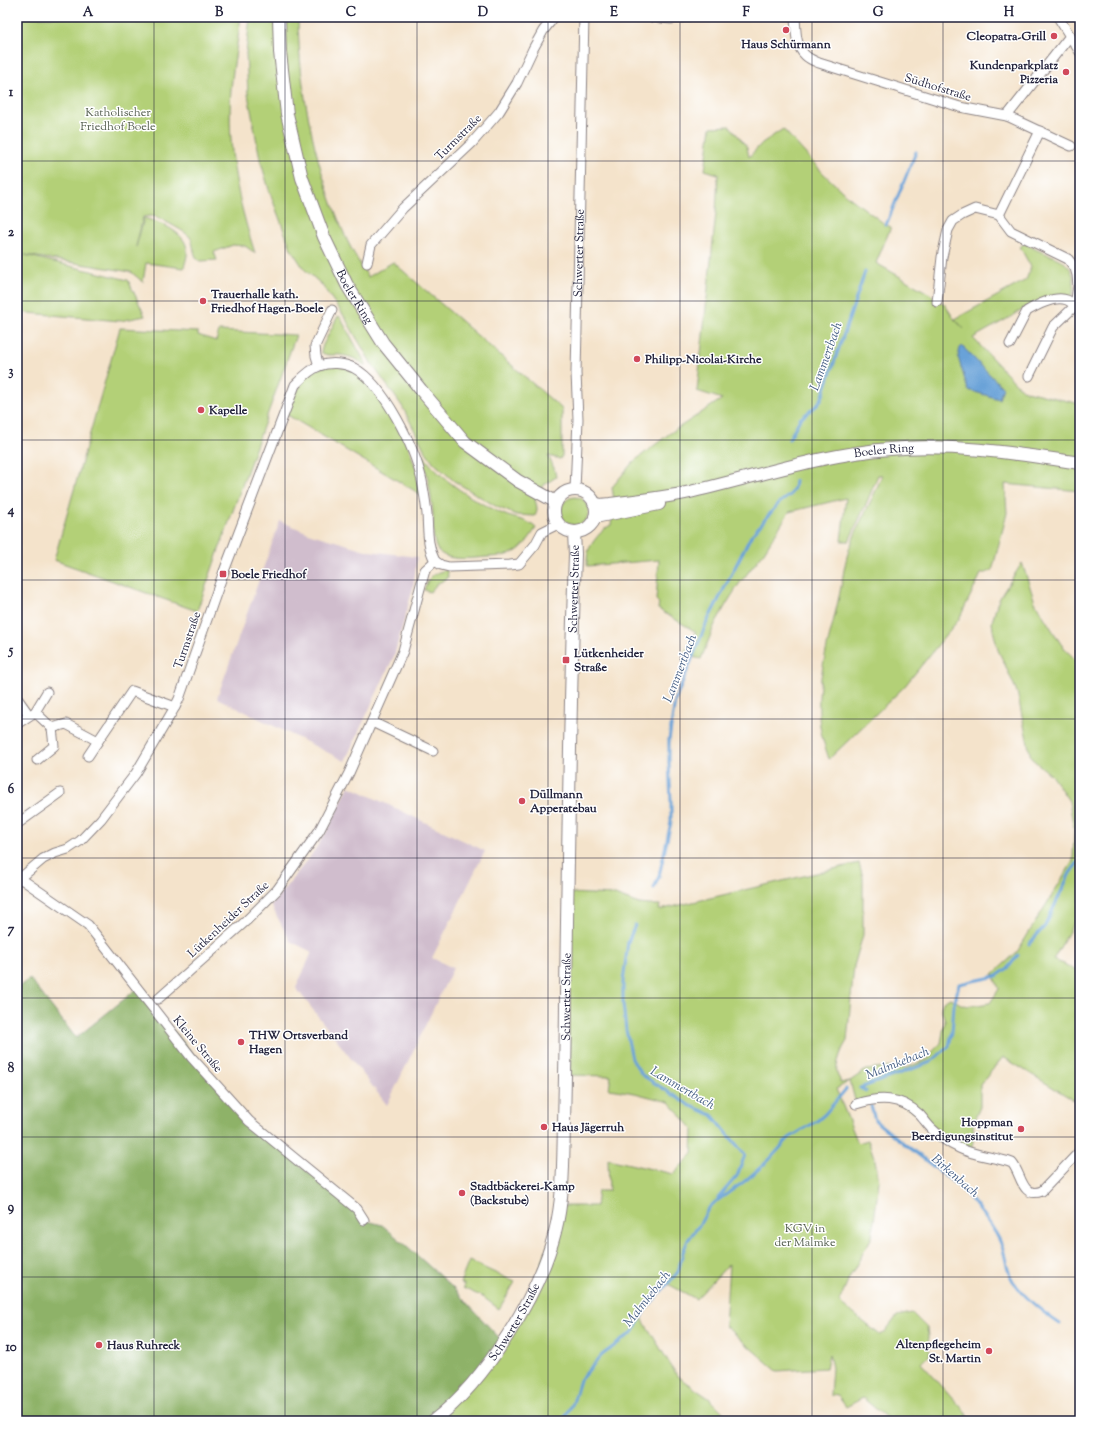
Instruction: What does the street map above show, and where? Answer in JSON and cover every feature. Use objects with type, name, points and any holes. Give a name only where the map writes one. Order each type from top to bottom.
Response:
[{"type":"main road","name":"Boeler Ring","points":[[279,17],[280,52],[287,114],[302,178],[324,237],[347,286],[383,343],[465,442],[518,481],[556,502]]},
{"type":"main road","name":"Boeler Ring","points":[[594,503],[600,505],[610,504],[692,492],[848,454],[888,449],[920,447],[952,448],[1080,463]]},
{"type":"main road","points":[[575,490],[585,493],[591,498],[596,510],[595,517],[591,524],[584,530],[574,532],[563,529],[558,524],[554,513],[556,502],[560,496],[566,492],[575,490]]},
{"type":"main road","name":"Boeler Ring","points":[[595,517],[667,502],[692,492]]},
{"type":"main road","name":"Schwerter Straße","points":[[433,1421],[465,1392],[504,1343],[531,1295],[547,1258],[555,1234],[561,1206],[566,1055],[567,872],[575,554],[574,532]]},
{"type":"street","name":"Turmstraße","points":[[367,262],[370,245],[394,218],[472,143],[499,112],[517,83],[543,31],[554,17]]},
{"type":"street","name":"Schwerter Straße","points":[[575,490],[578,419],[576,373],[584,17]]},
{"type":"street","points":[[652,17],[671,19],[687,17]]},
{"type":"street","name":"Südhofstraße","points":[[795,17],[798,43],[801,50],[805,55],[819,63],[960,107],[1007,116],[1071,146]]},
{"type":"street","points":[[1058,17],[1080,52]]},
{"type":"street","points":[[1007,116],[1070,36]]},
{"type":"street","points":[[999,215],[1040,131]]},
{"type":"street","points":[[937,302],[942,257],[948,230],[953,221],[962,214],[975,209],[999,215],[1011,231],[1068,259],[1073,264],[1077,275],[1077,308],[1053,327],[1029,376]]},
{"type":"street","points":[[1010,344],[1027,311],[1032,308],[1058,298],[1067,300],[1077,308]]},
{"type":"street","points":[[319,366],[315,346],[332,310]]},
{"type":"street","name":"Turmstraße","points":[[18,878],[43,859],[68,849],[80,841],[100,819],[136,773],[175,707],[223,574],[295,385],[308,372],[319,366],[334,363],[353,367],[364,374],[388,404],[402,426],[413,450],[422,479],[427,512],[428,544],[430,553],[435,561]]},
{"type":"street","points":[[435,561],[441,565],[449,567],[519,564],[535,545],[542,532],[558,524]]},
{"type":"street","name":"Lütkenheider Straße","points":[[158,999],[246,921],[277,890],[319,831],[349,773],[403,651],[425,570],[435,561]]},
{"type":"street","points":[[88,756],[132,691],[175,707]]},
{"type":"street","points":[[17,724],[32,714],[47,692]]},
{"type":"street","points":[[17,698],[32,714],[52,728],[54,746],[37,760]]},
{"type":"street","points":[[372,722],[433,751]]},
{"type":"street","points":[[52,728],[66,724],[98,741]]},
{"type":"street","points":[[17,824],[60,793]]},
{"type":"street","name":"Kleine Straße","points":[[18,878],[88,925],[192,1058],[249,1121],[356,1208],[364,1220]]},
{"type":"street","points":[[856,1104],[881,1098],[890,1099],[905,1104],[919,1114],[930,1128],[945,1140],[959,1148],[1012,1163],[1016,1167],[1020,1181],[1030,1192],[1036,1193],[1042,1191],[1080,1151]]},
{"type":"shaded area","points":[[280,521],[311,534],[369,551],[417,557],[413,588],[394,656],[345,761],[217,698]]},
{"type":"shaded area","points":[[349,786],[485,851],[432,958],[453,968],[387,1105],[296,988],[312,952],[290,941],[271,905],[310,857],[327,831]]},
{"type":"green space","name":"Katholischer Friedhof Boele","points":[[17,17],[241,17],[231,89],[230,111],[232,152],[238,192],[255,253],[245,246],[233,245],[214,252],[217,260],[201,261],[196,258],[190,237],[157,217],[143,217],[136,247],[144,218],[164,225],[177,233],[185,244],[187,254],[184,268],[146,263],[143,282],[131,272],[25,255],[128,280],[145,316],[120,321],[17,312]]},
{"type":"green space","points":[[250,17],[298,17],[299,46],[306,103],[318,159],[326,187],[347,240],[368,277],[393,262],[562,409],[562,456],[560,459],[548,456],[554,468],[556,477],[544,485],[535,500],[537,512],[535,516],[517,515],[497,507],[454,481],[434,463],[424,449],[402,406],[371,363],[344,316],[321,284],[304,269],[291,249],[270,193],[260,159],[248,94],[246,53]]},
{"type":"green space","points":[[730,126],[747,147],[749,157],[762,143],[783,129],[822,172],[845,194],[886,225],[891,227],[876,263],[930,294],[945,305],[955,320],[964,329],[955,319],[1026,280],[1031,267],[1020,247],[1025,243],[1063,262],[1071,270],[1073,275],[1074,288],[1070,297],[1027,307],[973,338],[1022,390],[1080,404],[1080,491],[1005,484],[1007,513],[992,571],[981,574],[959,619],[904,687],[829,759],[819,720],[819,700],[822,671],[849,549],[882,475],[878,475],[849,541],[841,541],[846,498],[789,512],[762,555],[739,584],[727,603],[715,624],[701,659],[684,655],[696,632],[658,609],[659,603],[656,600],[659,560],[587,566],[587,557],[591,545],[601,533],[611,525],[614,499],[613,486],[633,462],[669,434],[722,399],[697,391],[716,213],[718,174],[705,170],[711,127]]},
{"type":"green space","points":[[338,316],[340,317],[366,364],[364,365],[356,359],[347,356],[328,355],[321,352]]},
{"type":"green space","points":[[120,328],[198,332],[198,335],[216,341],[219,331],[296,335],[197,611],[54,560]]},
{"type":"green space","points":[[334,363],[364,374],[402,426],[425,497],[284,413],[308,372]]},
{"type":"green space","points":[[424,456],[439,473],[459,490],[482,504],[508,516],[524,521],[536,528],[526,543],[511,554],[497,556],[451,558],[439,552],[434,540],[428,478],[422,457]]},
{"type":"green space","points":[[575,497],[585,501],[589,511],[585,521],[575,525],[565,521],[561,511],[565,501]]},
{"type":"green space","points":[[1022,563],[1035,602],[1061,644],[1080,665],[1080,912],[1053,960],[1080,973],[1080,1104],[1003,1057],[980,1085],[980,1107],[973,1123],[974,1135],[971,1152],[959,1148],[919,1114],[890,1099],[856,1104],[850,1081],[866,1070],[894,1067],[906,1068],[928,1059],[932,1052],[941,1043],[945,1021],[941,1008],[943,1002],[950,998],[968,1006],[990,1003],[999,989],[993,974],[1017,952],[1073,861],[1074,829],[1069,801],[1051,775],[1031,758],[1017,692],[998,650],[993,630],[992,622],[997,604]]},
{"type":"green space","points":[[447,570],[448,577],[436,585],[430,592],[424,590],[427,582],[432,576],[438,572]]},
{"type":"green space","name":"KGV in der Malmke","points":[[859,863],[863,877],[863,935],[854,966],[847,1041],[839,1057],[837,1066],[837,1074],[840,1083],[850,1081],[836,1089],[858,1143],[868,1140],[875,1160],[879,1181],[872,1237],[849,1278],[839,1302],[880,1335],[884,1333],[897,1316],[912,1313],[927,1328],[930,1354],[921,1363],[970,1417],[965,1421],[890,1421],[863,1398],[846,1407],[838,1396],[830,1395],[832,1368],[829,1354],[826,1368],[777,1371],[725,1326],[729,1264],[696,1299],[666,1283],[638,1312],[678,1377],[710,1399],[732,1421],[433,1421],[465,1392],[531,1295],[561,1206],[596,1206],[598,1191],[609,1191],[608,1159],[673,1174],[692,1155],[693,1129],[669,1102],[635,1093],[609,1089],[611,1076],[565,1075],[568,893],[615,895],[639,904],[660,905],[659,910]]},
{"type":"green space","points":[[30,979],[76,1038],[138,988],[249,1121],[364,1220],[382,1225],[408,1247],[452,1287],[504,1343],[433,1421],[17,1421],[17,988]]},
{"type":"green space","points":[[469,1261],[515,1282],[499,1309],[483,1297],[463,1288],[464,1284],[460,1283]]},
{"type":"water","points":[[962,346],[1003,388],[999,399],[968,390],[958,357]]},
{"type":"waterway","name":"Lammertbach","points":[[886,225],[916,152]]},
{"type":"waterway","name":"Lammertbach","points":[[789,439],[800,419],[816,406],[822,398],[865,272]]},
{"type":"waterway","name":"Lammertbach","points":[[654,888],[659,876],[671,822],[669,740],[675,701],[706,624],[751,536],[779,503],[790,495],[794,488],[795,481]]},
{"type":"waterway","name":"Malmkebach","points":[[1029,944],[1045,926],[1070,873],[1080,860]]},
{"type":"waterway","name":"Lammertbach","points":[[635,925],[628,942],[623,982],[623,1004],[626,1030],[632,1059],[642,1075],[689,1105],[712,1115],[745,1155],[737,1176],[718,1198]]},
{"type":"waterway","name":"Malmkebach","points":[[860,1088],[931,1062],[949,1046],[952,1032],[954,1005],[959,984],[997,976],[1008,968],[1018,955]]},
{"type":"waterway","name":"Malmkebach","points":[[860,1088],[866,1091]]},
{"type":"waterway","name":"Malmkebach","points":[[563,1421],[573,1403],[580,1380],[602,1355],[633,1332],[645,1310],[678,1272],[688,1240],[700,1224],[708,1209],[745,1181],[769,1160],[789,1138],[817,1121],[825,1114],[846,1089]]},
{"type":"waterway","name":"Birkenbach","points":[[871,1106],[875,1120],[879,1124],[961,1188],[984,1216],[999,1239],[1013,1281],[1034,1304],[1060,1324]]},
{"type":"place","name":"Haus Schürmann","points":[[786,30]]},
{"type":"place","name":"Cleopatra-Grill","points":[[1054,36]]},
{"type":"place","name":"Kundenparkplatz Pizzeria","points":[[1066,72]]},
{"type":"place","name":"Trauerhalle kath. Friedhof Hagen-Boele","points":[[203,301]]},
{"type":"place","name":"Philipp-Nicolai-Kirche","points":[[637,359]]},
{"type":"place","name":"Kapelle","points":[[201,410]]},
{"type":"place","name":"Boele Friedhof","points":[[223,574]]},
{"type":"place","name":"Lütkenheider Straße","points":[[566,660]]},
{"type":"place","name":"Düllmann Apperatebau","points":[[522,801]]},
{"type":"place","name":"THW Ortsverband Hagen","points":[[241,1042]]},
{"type":"place","name":"Haus Jägerruh","points":[[544,1127]]},
{"type":"place","name":"Hoppman Beerdigungsinstitut","points":[[1021,1129]]},
{"type":"place","name":"Stadtbäckerei-Kamp (Backstube)","points":[[462,1193]]},
{"type":"place","name":"Haus Ruhreck","points":[[99,1345]]},
{"type":"place","name":"Altenpflegeheim St. Martin","points":[[989,1351]]}]
